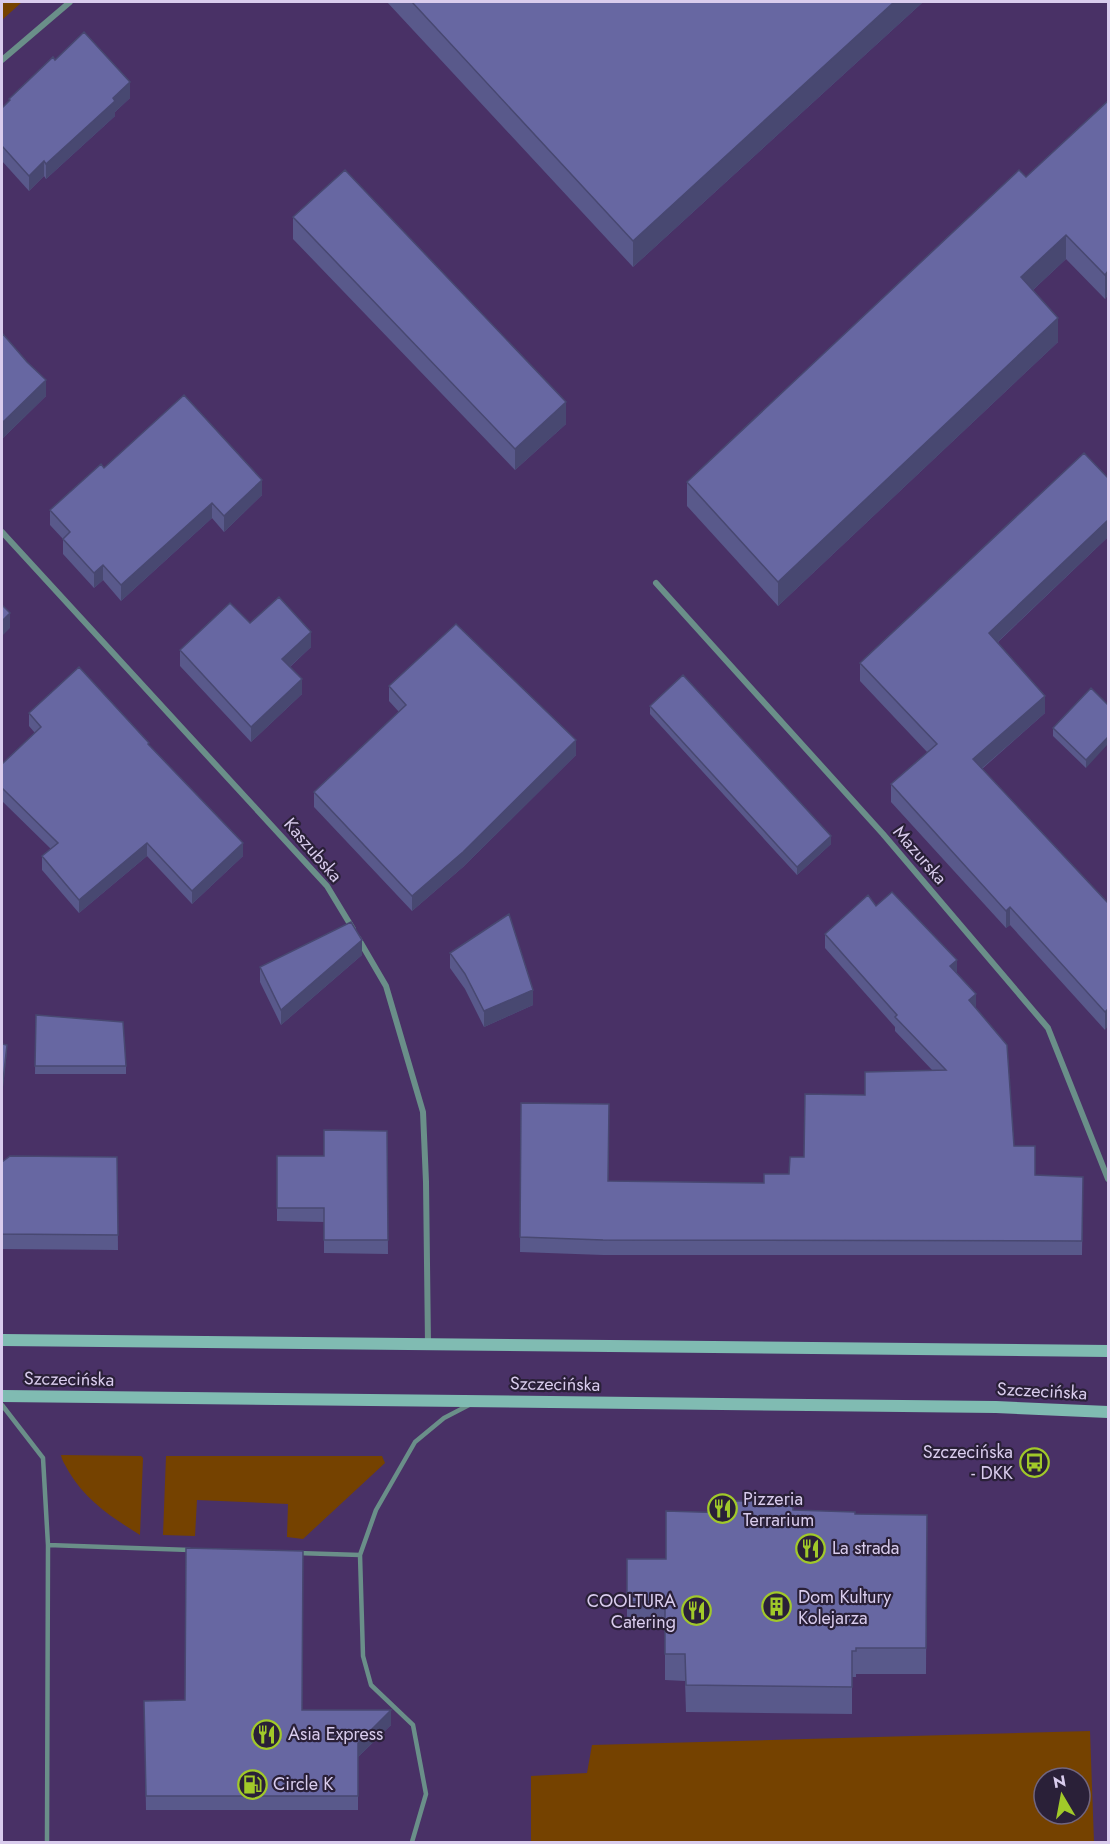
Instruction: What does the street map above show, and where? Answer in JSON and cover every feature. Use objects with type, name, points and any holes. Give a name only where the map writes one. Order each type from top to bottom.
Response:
[{"type":"main road","name":"Szczecińska","points":[[2,1340],[1108,1351]]},
{"type":"main road","name":"Szczecińska","points":[[2,1396],[996,1407],[1108,1412]]},
{"type":"street","points":[[2,60],[70,2]]},
{"type":"street","name":"Kaszubska","points":[[2,532],[327,886],[386,986],[423,1112],[428,1344]]},
{"type":"street","name":"Mazurska","points":[[656,583],[883,834],[1048,1028],[1108,1179]]},
{"type":"lane","points":[[412,1842],[426,1794],[413,1725],[371,1685],[363,1656],[360,1555],[376,1510],[415,1442],[444,1418],[476,1401]]},
{"type":"lane","points":[[2,1405],[43,1458],[48,1545],[47,1842]]},
{"type":"lane","points":[[48,1545],[198,1550]]},
{"type":"lane","points":[[291,1553],[360,1555]]},
{"type":"shaded area","points":[[2,2],[22,2],[2,20]]},
{"type":"shaded area","points":[[61,1455],[141,1456],[143,1458],[140,1535],[110,1515],[83,1492],[64,1464]]},
{"type":"shaded area","points":[[166,1456],[382,1456],[385,1463],[303,1539],[287,1537],[288,1504],[197,1500],[195,1536],[163,1535]]},
{"type":"shaded area","points":[[1090,1731],[1091,1766],[1032,1766],[1032,1826],[1092,1826],[1092,1786],[1094,1842],[531,1842],[531,1776],[587,1773],[592,1745]]},
{"type":"building","points":[[412,2],[894,2],[633,241]]},
{"type":"building","points":[[84,32],[130,82],[113,98],[115,101],[46,164],[44,161],[29,176],[2,146],[2,108],[53,57],[55,60]]},
{"type":"building","points":[[1108,101],[1108,271],[1105,275],[1066,235],[1021,277],[1058,318],[778,582],[687,482],[1019,170],[1026,177]]},
{"type":"building","points":[[345,170],[566,402],[515,449],[293,217]]},
{"type":"building","points":[[2,333],[46,380],[3,422],[2,420]]},
{"type":"building","points":[[184,395],[262,480],[224,516],[212,503],[121,585],[103,565],[94,573],[63,539],[70,532],[50,510],[101,464],[104,468]]},
{"type":"building","points":[[1084,453],[1108,478],[1108,520],[989,633],[1045,696],[973,759],[1108,903],[1108,1009],[1105,1012],[1010,907],[1006,911],[891,784],[937,744],[860,663]]},
{"type":"building","points":[[279,597],[311,632],[282,659],[302,679],[251,727],[180,650],[230,603],[250,623]]},
{"type":"building","points":[[2,605],[10,613],[2,621]]},
{"type":"building","points":[[456,624],[576,740],[463,852],[412,896],[314,792],[406,705],[389,686]]},
{"type":"building","points":[[79,667],[148,744],[243,843],[192,891],[147,843],[79,900],[42,856],[58,843],[2,788],[2,764],[41,727],[29,713]]},
{"type":"building","points":[[683,675],[831,836],[797,867],[650,706]]},
{"type":"building","points":[[1091,688],[1108,705],[1108,737],[1086,760],[1053,728]]},
{"type":"building","points":[[892,892],[957,960],[950,966],[976,994],[969,1000],[1007,1045],[1014,1146],[1035,1146],[1035,1175],[1083,1177],[1082,1241],[603,1240],[520,1237],[521,1103],[609,1104],[608,1181],[764,1183],[764,1174],[789,1174],[790,1157],[804,1157],[805,1094],[865,1095],[865,1072],[946,1070],[895,1017],[897,1015],[825,934],[868,895],[876,906]]},
{"type":"building","points":[[509,914],[533,990],[484,1011],[465,974],[450,953]]},
{"type":"building","points":[[351,922],[362,940],[281,1010],[260,967]]},
{"type":"building","points":[[36,1015],[123,1022],[126,1066],[35,1066]]},
{"type":"building","points":[[2,1044],[7,1045],[2,1089]]},
{"type":"building","points":[[324,1130],[387,1131],[388,1240],[324,1240],[324,1208],[277,1208],[277,1156],[324,1156]]},
{"type":"building","points":[[10,1156],[117,1157],[118,1235],[2,1234],[2,1162]]},
{"type":"building","name":"Dom Kultury Kolejarza","points":[[729,1501],[793,1501],[793,1510],[927,1515],[926,1648],[856,1648],[856,1651],[852,1651],[852,1687],[686,1685],[685,1654],[665,1654],[665,1601],[627,1602],[627,1559],[666,1559],[666,1511],[729,1513]]},
{"type":"building","points":[[186,1548],[303,1551],[302,1710],[391,1710],[358,1743],[358,1796],[146,1796],[144,1701],[185,1700]]},
{"type":"place","name":"Szczecińska - DKK","points":[[1034,1462]]},
{"type":"place","name":"Pizzeria Terrarium","points":[[722,1509]]},
{"type":"place","name":"La strada","points":[[811,1548]]},
{"type":"place","name":"Dom Kultury Kolejarza","points":[[777,1607]]},
{"type":"place","name":"COOLTURA Catering","points":[[697,1611]]},
{"type":"place","name":"Asia Express","points":[[267,1734]]},
{"type":"place","name":"Circle K","points":[[252,1784]]}]
